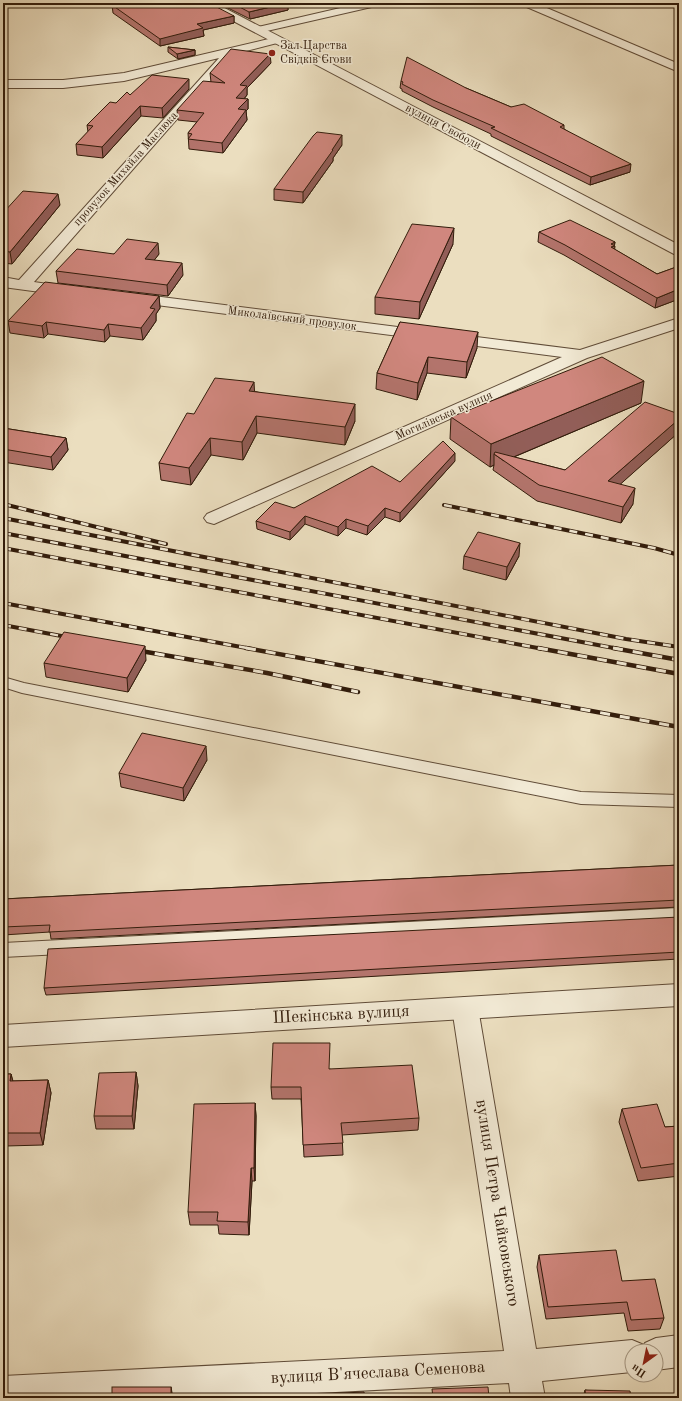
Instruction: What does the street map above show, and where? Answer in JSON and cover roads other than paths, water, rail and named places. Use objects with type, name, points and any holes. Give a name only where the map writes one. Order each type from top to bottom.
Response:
[{"type":"street","name":"вулиця Свободи","points":[[207,3],[679,251]]},
{"type":"street","points":[[258,30],[376,3]]},
{"type":"street","points":[[526,3],[679,68]]},
{"type":"street","points":[[3,84],[63,84],[124,77],[229,53],[277,40]]},
{"type":"street","name":"провулок Михайла Маслюка","points":[[23,285],[229,53]]},
{"type":"street","points":[[3,282],[86,293]]},
{"type":"street","name":"Миколаївський провулок","points":[[118,297],[581,355]]},
{"type":"street","name":"Могилівська вулиця","points":[[214,518],[581,355],[679,323]]},
{"type":"street","name":"Шекінська вулиця","points":[[3,1036],[679,995]]},
{"type":"street","name":"вулиця Петра Чайковського","points":[[465,1008],[528,1398]]},
{"type":"street","points":[[664,1353],[679,1351]]},
{"type":"street","name":"вулиця В'ячеслава Семенова","points":[[3,1393],[523,1366],[624,1357]]},
{"type":"lane","points":[[3,682],[30,689],[582,798],[679,801]]},
{"type":"lane","points":[[3,950],[679,916]]},
{"type":"railway","points":[[3,504],[166,544]]},
{"type":"railway","points":[[444,505],[654,548],[679,555]]},
{"type":"railway","points":[[3,518],[626,639],[679,647]]},
{"type":"railway","points":[[3,533],[619,649]]},
{"type":"railway","points":[[3,548],[543,649]]},
{"type":"railway","points":[[3,603],[252,649]]},
{"type":"railway","points":[[3,625],[72,638]]},
{"type":"railway","points":[[246,648],[679,727]]},
{"type":"railway","points":[[538,648],[679,674]]},
{"type":"railway","points":[[613,648],[679,660]]},
{"type":"railway","points":[[135,650],[267,673],[358,692]]},
{"type":"place","name":"Зал Царства Свідків Єгови","points":[[272,53]]}]
